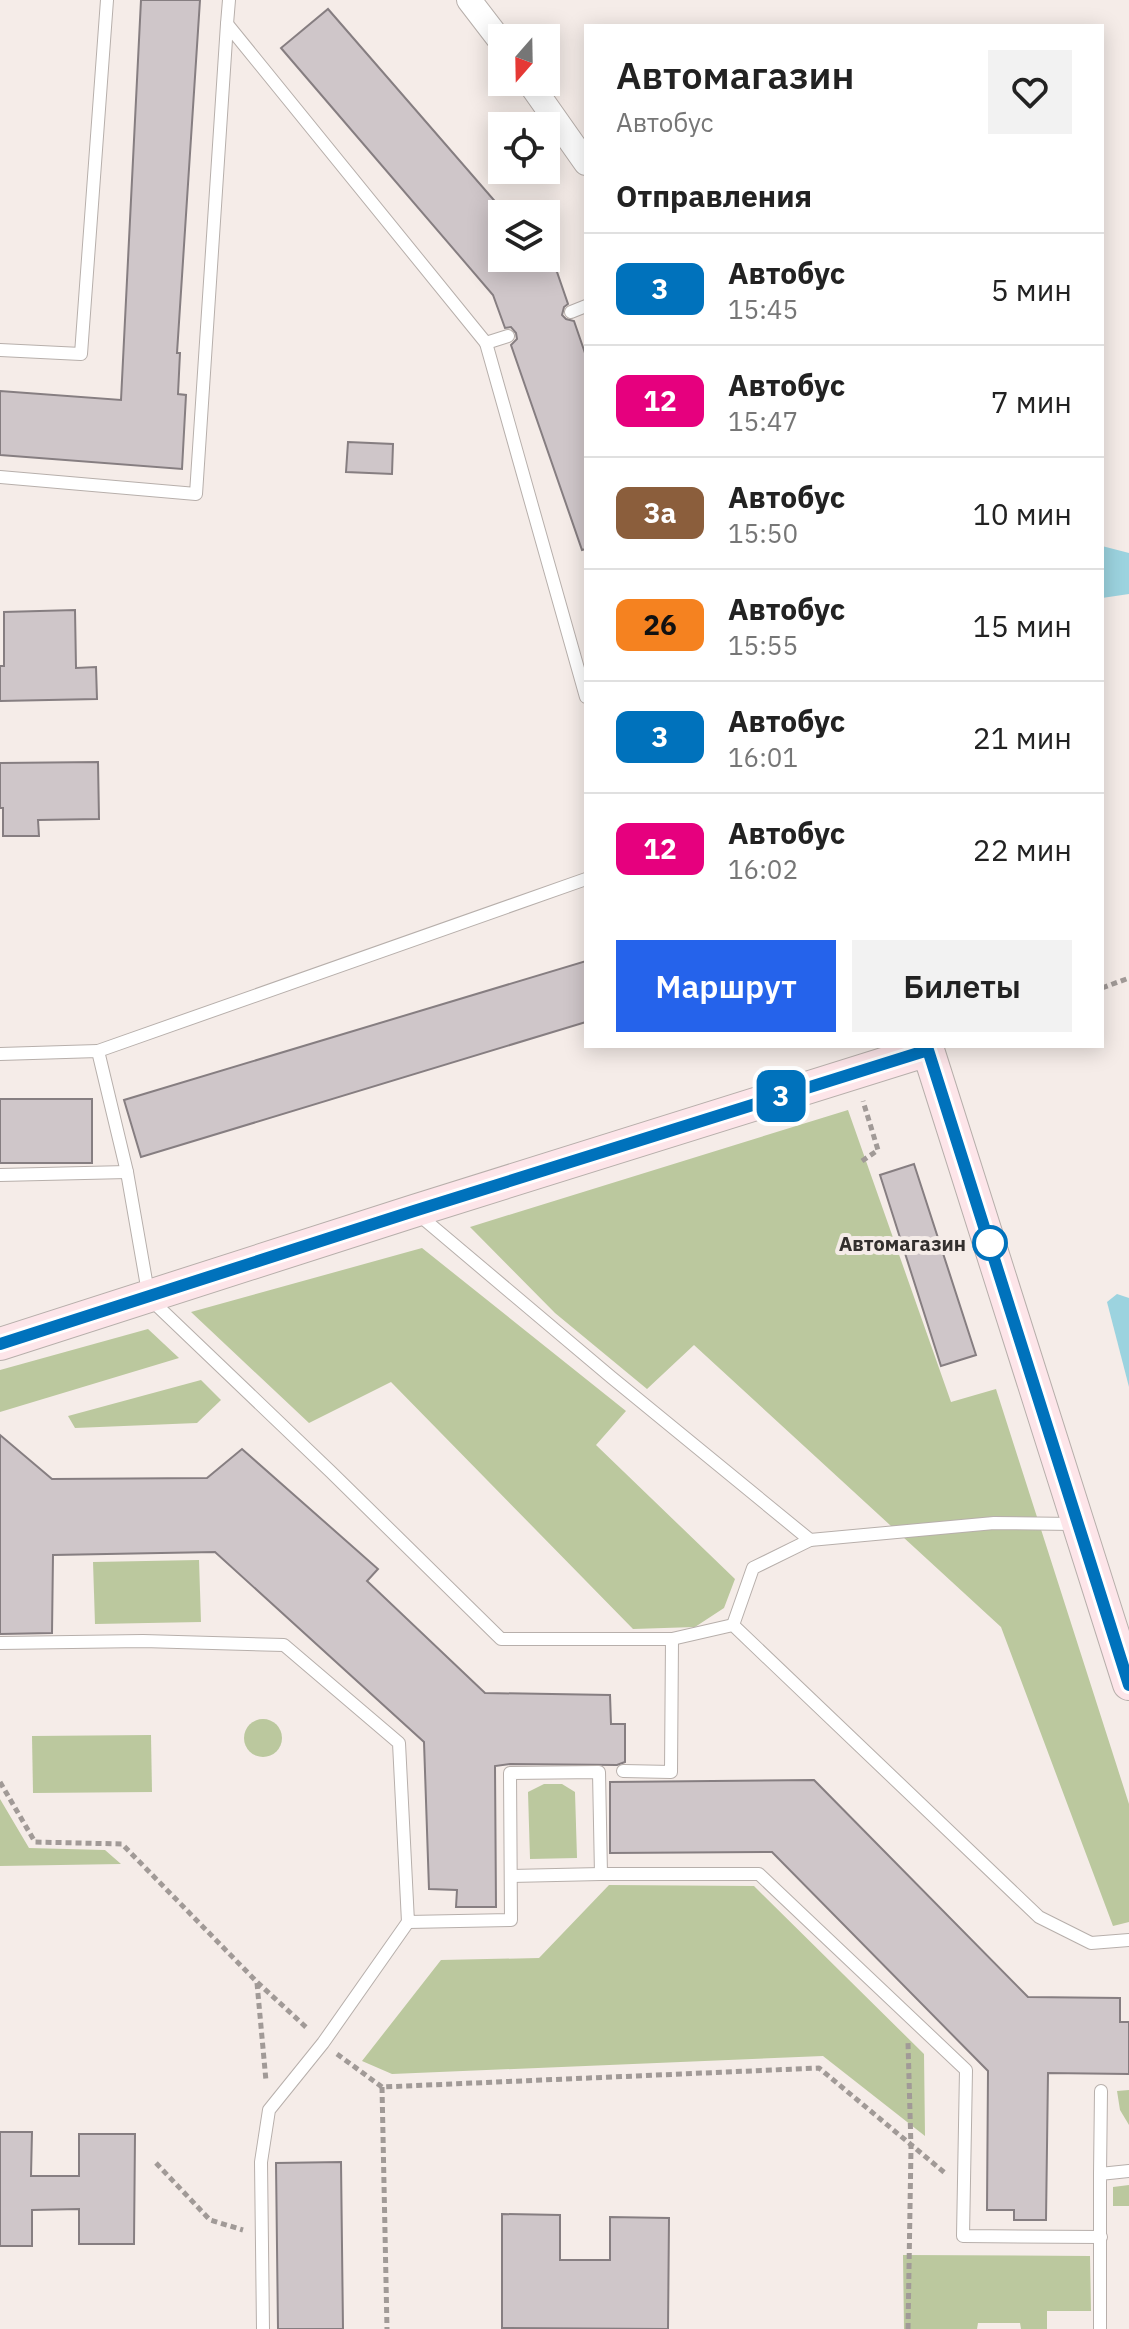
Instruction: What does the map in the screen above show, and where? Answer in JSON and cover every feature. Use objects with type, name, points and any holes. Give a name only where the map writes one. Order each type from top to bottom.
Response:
[{"type":"street","points":[[469,0],[488,25]]},
{"type":"street","points":[[539,96],[584,160]]},
{"type":"street","points":[[0,1344],[928,1048],[1129,1684]]},
{"type":"lane","points":[[0,350],[81,354],[107,0]]},
{"type":"lane","points":[[0,477],[196,494],[229,0]]},
{"type":"lane","points":[[227,24],[486,343],[584,690]]},
{"type":"lane","points":[[571,312],[584,307]]},
{"type":"lane","points":[[486,343],[508,336]]},
{"type":"lane","points":[[0,1054],[98,1051],[584,880]]},
{"type":"lane","points":[[98,1051],[127,1172],[149,1298],[501,1639],[672,1639],[733,1625]]},
{"type":"lane","points":[[0,1175],[127,1172]]},
{"type":"lane","points":[[414,1211],[810,1540]]},
{"type":"lane","points":[[733,1625],[753,1568],[810,1540],[994,1523],[1079,1524]]},
{"type":"lane","points":[[733,1625],[1039,1917],[1091,1943],[1129,1940]]},
{"type":"lane","points":[[408,1922],[511,1920],[510,1773],[671,1772],[672,1639]]},
{"type":"lane","points":[[0,1643],[143,1641],[284,1645],[399,1743],[408,1922],[323,2043],[269,2110],[261,2162],[263,2329]]},
{"type":"lane","points":[[601,1874],[611,1772]]},
{"type":"lane","points":[[511,1876],[759,1874],[966,2070],[963,2236],[1101,2237]]},
{"type":"lane","points":[[1100,2329],[1101,2091]]},
{"type":"lane","points":[[1100,2174],[1129,2171]]},
{"type":"path","points":[[1104,987],[1129,978]]},
{"type":"path","points":[[854,1073],[878,1150],[862,1161]]},
{"type":"path","points":[[0,1782],[35,1842],[122,1844],[257,1982],[323,2043],[382,2087],[819,2068],[911,2148],[963,2188]]},
{"type":"path","points":[[257,1982],[269,2110]]},
{"type":"path","points":[[908,2017],[911,2148],[908,2329]]},
{"type":"path","points":[[382,2087],[387,2329]]},
{"type":"path","points":[[156,2163],[210,2220],[263,2236]]},
{"type":"green space","points":[[848,1110],[951,1402],[996,1389],[1129,1804],[1129,1922],[1113,1926],[1001,1627],[694,1345],[647,1389],[555,1313],[470,1227]]},
{"type":"green space","points":[[422,1248],[626,1411],[596,1445],[735,1579],[724,1608],[695,1627],[633,1629],[391,1382],[309,1423],[191,1312]]},
{"type":"green space","points":[[148,1329],[179,1358],[0,1412],[0,1370]]},
{"type":"green space","points":[[201,1380],[221,1400],[197,1423],[75,1428],[68,1416]]},
{"type":"green space","points":[[199,1560],[201,1622],[95,1624],[93,1562]]},
{"type":"green space","points":[[263,1719],[277,1724],[282,1738],[277,1752],[263,1757],[249,1752],[244,1738],[249,1724]]},
{"type":"green space","points":[[151,1735],[152,1792],[33,1793],[32,1736]]},
{"type":"green space","points":[[544,1784],[562,1784],[575,1792],[577,1858],[530,1859],[528,1792]]},
{"type":"green space","points":[[0,1799],[29,1848],[105,1850],[121,1864],[0,1866]]},
{"type":"green space","points":[[609,1885],[754,1886],[924,2054],[925,2136],[823,2056],[392,2074],[362,2061],[441,1960],[539,1958]]},
{"type":"green space","points":[[1129,2090],[1129,2125],[1120,2110],[1117,2091]]},
{"type":"green space","points":[[1129,2185],[1129,2206],[1113,2206],[1113,2187]]},
{"type":"green space","points":[[903,2255],[1090,2256],[1091,2311],[1047,2311],[1047,2329],[1021,2329],[1020,2323],[978,2323],[977,2329],[904,2329]]},
{"type":"water","points":[[1104,547],[1129,553],[1129,594],[1104,598]]},
{"type":"water","points":[[1117,1294],[1129,1298],[1129,1387],[1107,1302]]},
{"type":"building","points":[[141,0],[200,0],[177,353],[180,353],[178,394],[186,395],[182,469],[0,455],[0,391],[121,400]]},
{"type":"building","points":[[328,9],[494,200],[488,200],[488,272],[557,272],[568,304],[562,315],[574,321],[584,350],[584,550],[511,345],[517,339],[516,333],[511,327],[505,328],[493,295],[281,48]]},
{"type":"building","points":[[348,442],[393,444],[392,474],[346,472]]},
{"type":"building","points":[[75,610],[76,668],[96,667],[97,699],[0,701],[0,666],[4,666],[4,612]]},
{"type":"building","points":[[98,762],[99,819],[38,820],[39,836],[3,836],[0,763]]},
{"type":"building","points":[[584,962],[584,1023],[141,1157],[124,1100]]},
{"type":"building","points":[[0,1099],[92,1099],[92,1163],[0,1163]]},
{"type":"building","points":[[914,1164],[976,1355],[941,1366],[880,1175]]},
{"type":"building","points":[[0,1435],[52,1479],[207,1478],[242,1449],[378,1569],[367,1581],[485,1693],[610,1695],[611,1724],[625,1724],[625,1762],[617,1765],[495,1766],[496,1907],[456,1907],[457,1890],[429,1889],[424,1742],[215,1552],[53,1555],[52,1633],[0,1634]]},
{"type":"building","points":[[814,1780],[1028,1997],[1120,1998],[1120,2022],[1129,2022],[1129,2074],[1048,2073],[1046,2220],[1014,2220],[1014,2210],[987,2210],[988,2071],[772,1852],[610,1853],[610,1782]]},
{"type":"building","points":[[0,2132],[32,2132],[31,2176],[79,2176],[79,2134],[135,2134],[134,2244],[79,2244],[79,2209],[32,2210],[32,2246],[0,2246]]},
{"type":"building","points":[[341,2162],[343,2329],[278,2329],[276,2163]]},
{"type":"building","points":[[502,2214],[560,2215],[560,2260],[610,2260],[610,2217],[669,2218],[668,2329],[502,2328]]},
{"type":"bus line","name":"3","points":[[0,1344],[928,1050],[1129,1685]]},
{"type":"place","name":"Автомагазин","points":[[990,1243]]}]
